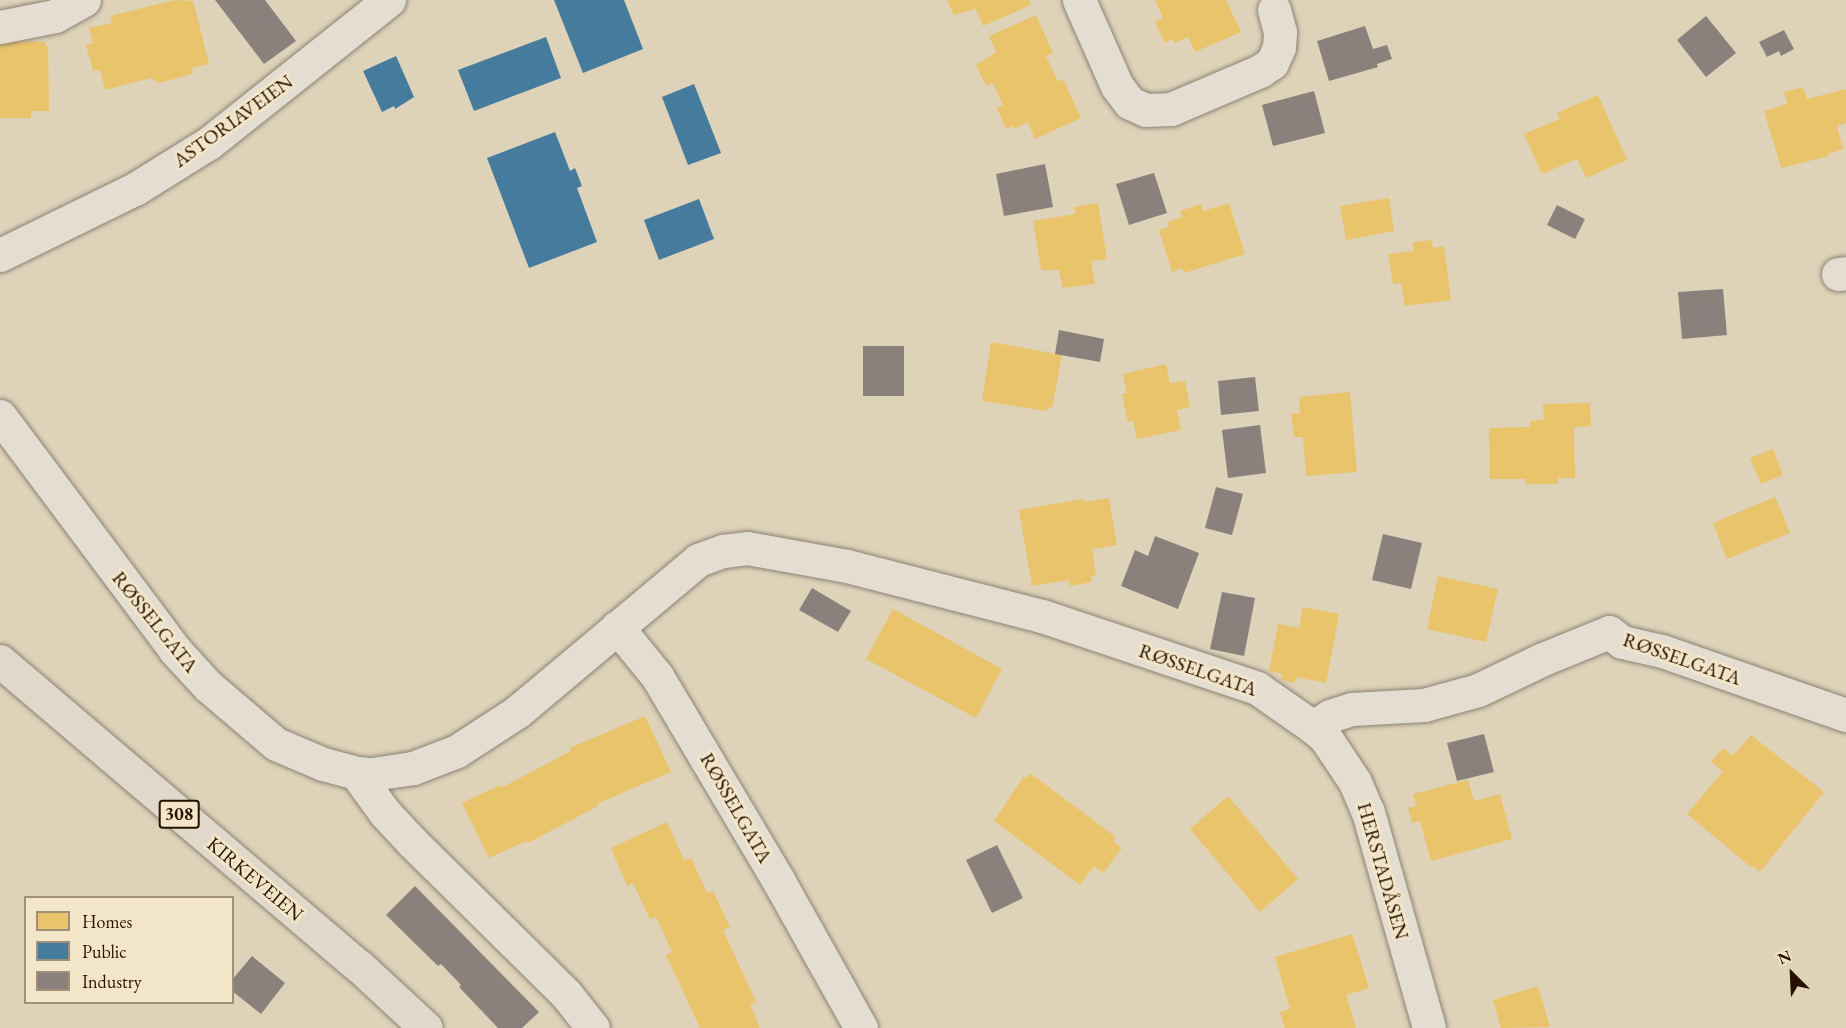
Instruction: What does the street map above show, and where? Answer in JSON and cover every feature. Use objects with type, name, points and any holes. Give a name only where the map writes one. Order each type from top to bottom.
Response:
[{"type":"main road","name":"KIRKEVEIEN","points":[[0,662],[359,966],[426,1028]]},
{"type":"street","points":[[0,27],[55,16],[84,0]]},
{"type":"street","name":"ASTORIAVEIEN","points":[[0,255],[135,189],[209,143],[388,0]]},
{"type":"street","points":[[1079,0],[1117,86],[1130,103],[1146,110],[1171,109],[1260,71],[1272,63],[1279,47],[1280,32],[1274,10]]},
{"type":"street","name":"RØSSELGATA","points":[[0,416],[174,649],[208,686],[276,744],[322,764],[356,773],[372,774],[413,768],[457,752],[517,712],[698,560],[723,551],[747,548],[847,566],[1042,616],[1257,688],[1313,727],[1329,716],[1352,709],[1424,705],[1478,690],[1543,659],[1609,632],[1622,642],[1662,651],[1846,715]]},
{"type":"street","name":"RØSSELGATA","points":[[617,627],[657,676],[778,880],[861,1028]]},
{"type":"street","name":"HERSTADÅSEN","points":[[1313,727],[1325,737],[1354,782],[1368,812],[1429,1028]]},
{"type":"street","points":[[356,773],[406,835],[566,994],[593,1028]]},
{"type":"building: Homes","points":[[175,0],[193,1],[209,64],[192,68],[193,74],[159,83],[151,78],[105,90],[100,70],[93,71],[86,45],[93,43],[89,28],[112,23],[110,16]]},
{"type":"building: Homes","points":[[947,0],[1029,0],[1031,5],[983,26],[976,9],[954,15]]},
{"type":"building: Homes","points":[[1155,0],[1226,0],[1241,32],[1195,52],[1188,37],[1174,43],[1173,39],[1165,43],[1155,22],[1163,18]]},
{"type":"building: Homes","points":[[1036,15],[1053,53],[1046,56],[1058,82],[1063,79],[1081,118],[1035,139],[1028,122],[1014,129],[1013,126],[1006,129],[997,108],[1003,105],[993,83],[986,86],[976,65],[996,52],[989,36]]},
{"type":"building: Homes","points":[[0,41],[46,42],[48,46],[49,111],[31,111],[31,118],[0,118]]},
{"type":"building: Homes","points":[[1803,87],[1807,99],[1846,89],[1846,123],[1837,126],[1843,149],[1828,154],[1829,156],[1781,168],[1764,111],[1787,104],[1784,92]]},
{"type":"building: Homes","points":[[1598,95],[1627,160],[1586,178],[1577,159],[1542,174],[1524,134],[1560,119],[1557,113]]},
{"type":"building: Homes","points":[[1389,198],[1394,231],[1346,240],[1340,206]]},
{"type":"building: Homes","points":[[1098,203],[1107,259],[1091,261],[1095,284],[1063,288],[1059,270],[1041,270],[1033,221],[1075,214],[1074,207]]},
{"type":"building: Homes","points":[[1229,203],[1245,254],[1184,273],[1183,268],[1172,272],[1159,230],[1169,227],[1168,222],[1182,217],[1180,211],[1201,204],[1203,211]]},
{"type":"building: Homes","points":[[1432,240],[1433,248],[1444,246],[1451,300],[1405,306],[1401,283],[1393,284],[1388,254],[1414,251],[1413,242]]},
{"type":"building: Homes","points":[[991,342],[1062,355],[1052,408],[1048,407],[1047,411],[982,401]]},
{"type":"building: Homes","points":[[1166,364],[1170,383],[1185,381],[1190,407],[1177,410],[1181,430],[1137,439],[1133,421],[1128,422],[1122,394],[1127,393],[1123,374]]},
{"type":"building: Homes","points":[[1350,392],[1357,472],[1306,476],[1303,437],[1294,437],[1291,414],[1300,413],[1299,397]]},
{"type":"building: Homes","points":[[1590,403],[1591,426],[1574,427],[1575,478],[1558,478],[1558,484],[1525,484],[1525,479],[1490,479],[1489,428],[1531,427],[1530,421],[1544,420],[1543,404]]},
{"type":"building: Homes","points":[[1773,449],[1783,475],[1761,484],[1750,458]]},
{"type":"building: Homes","points":[[1775,497],[1790,533],[1727,559],[1713,523]]},
{"type":"building: Homes","points":[[1109,498],[1117,545],[1092,549],[1096,575],[1091,576],[1092,582],[1070,586],[1068,580],[1032,586],[1019,510],[1083,499],[1084,502]]},
{"type":"building: Homes","points":[[1438,576],[1498,589],[1486,642],[1427,629]]},
{"type":"building: Homes","points":[[1303,607],[1339,614],[1326,683],[1296,677],[1294,683],[1281,680],[1282,674],[1269,671],[1278,624],[1299,628]]},
{"type":"building: Homes","points":[[893,609],[1002,669],[976,718],[866,659]]},
{"type":"building: Homes","points":[[645,716],[671,772],[597,804],[598,806],[528,843],[526,841],[489,858],[462,803],[500,785],[501,788],[571,751],[570,748]]},
{"type":"building: Homes","points":[[1751,735],[1824,792],[1760,872],[1753,866],[1752,868],[1687,814],[1723,771],[1711,762],[1723,748],[1733,756]]},
{"type":"building: Homes","points":[[1030,773],[1116,837],[1113,841],[1122,848],[1103,873],[1094,866],[1080,885],[994,821],[1024,776],[1027,779]]},
{"type":"building: Homes","points":[[1468,780],[1474,801],[1500,794],[1512,839],[1431,861],[1420,821],[1412,823],[1408,808],[1416,806],[1413,794]]},
{"type":"building: Homes","points":[[1228,796],[1298,879],[1260,912],[1190,829]]},
{"type":"building: Homes","points":[[667,822],[684,860],[691,858],[707,893],[713,891],[730,927],[723,930],[756,1002],[750,1004],[760,1028],[700,1028],[666,955],[672,952],[656,917],[650,919],[633,883],[627,886],[611,848]]},
{"type":"building: Homes","points":[[1352,934],[1369,988],[1346,995],[1356,1028],[1285,1028],[1280,1012],[1290,1009],[1275,957]]},
{"type":"building: Homes","points":[[1538,986],[1550,1027],[1501,1028],[1493,1000]]},
{"type":"building: Public","points":[[554,0],[624,0],[643,49],[583,73]]},
{"type":"building: Public","points":[[546,37],[561,78],[474,111],[458,70]]},
{"type":"building: Public","points":[[396,56],[414,97],[395,109],[394,106],[382,112],[363,71]]},
{"type":"building: Public","points":[[694,84],[721,153],[688,165],[662,97]]},
{"type":"building: Public","points":[[555,132],[570,171],[575,168],[582,186],[577,188],[597,242],[529,268],[487,158]]},
{"type":"building: Public","points":[[699,199],[714,239],[659,260],[644,220]]},
{"type":"building: Industry","points":[[215,0],[265,0],[296,41],[264,64]]},
{"type":"building: Industry","points":[[1706,16],[1736,53],[1706,77],[1677,40]]},
{"type":"building: Industry","points":[[1365,26],[1373,49],[1387,45],[1392,59],[1377,64],[1378,67],[1329,81],[1317,41]]},
{"type":"building: Industry","points":[[1784,30],[1794,49],[1781,56],[1779,51],[1767,57],[1759,42]]},
{"type":"building: Industry","points":[[1314,91],[1325,133],[1273,146],[1262,105]]},
{"type":"building: Industry","points":[[1045,164],[1053,207],[1004,216],[996,174]]},
{"type":"building: Industry","points":[[1154,173],[1167,213],[1129,225],[1116,184]]},
{"type":"building: Industry","points":[[1557,205],[1585,219],[1575,239],[1547,225]]},
{"type":"building: Industry","points":[[1723,289],[1727,335],[1682,339],[1678,292]]},
{"type":"building: Industry","points":[[1059,330],[1104,339],[1100,362],[1055,354]]},
{"type":"building: Industry","points":[[863,346],[904,346],[904,396],[863,396]]},
{"type":"building: Industry","points":[[1255,377],[1259,411],[1221,415],[1218,381]]},
{"type":"building: Industry","points":[[1260,425],[1266,473],[1228,478],[1222,430]]},
{"type":"building: Industry","points":[[1216,487],[1243,494],[1232,535],[1205,528]]},
{"type":"building: Industry","points":[[1383,534],[1422,543],[1411,589],[1372,580]]},
{"type":"building: Industry","points":[[1155,536],[1199,553],[1178,609],[1121,586],[1135,550],[1148,556]]},
{"type":"building: Industry","points":[[812,588],[851,611],[838,632],[799,610]]},
{"type":"building: Industry","points":[[1222,592],[1255,598],[1244,656],[1210,649]]},
{"type":"building: Industry","points":[[1484,734],[1494,772],[1457,781],[1447,743]]},
{"type":"building: Industry","points":[[997,845],[1023,898],[992,913],[966,860]]},
{"type":"building: Industry","points":[[415,886],[539,1012],[522,1028],[498,1028],[459,987],[461,985],[441,964],[438,966],[386,915]]},
{"type":"building: Industry","points":[[252,956],[285,983],[261,1014],[234,993],[234,978]]}]
